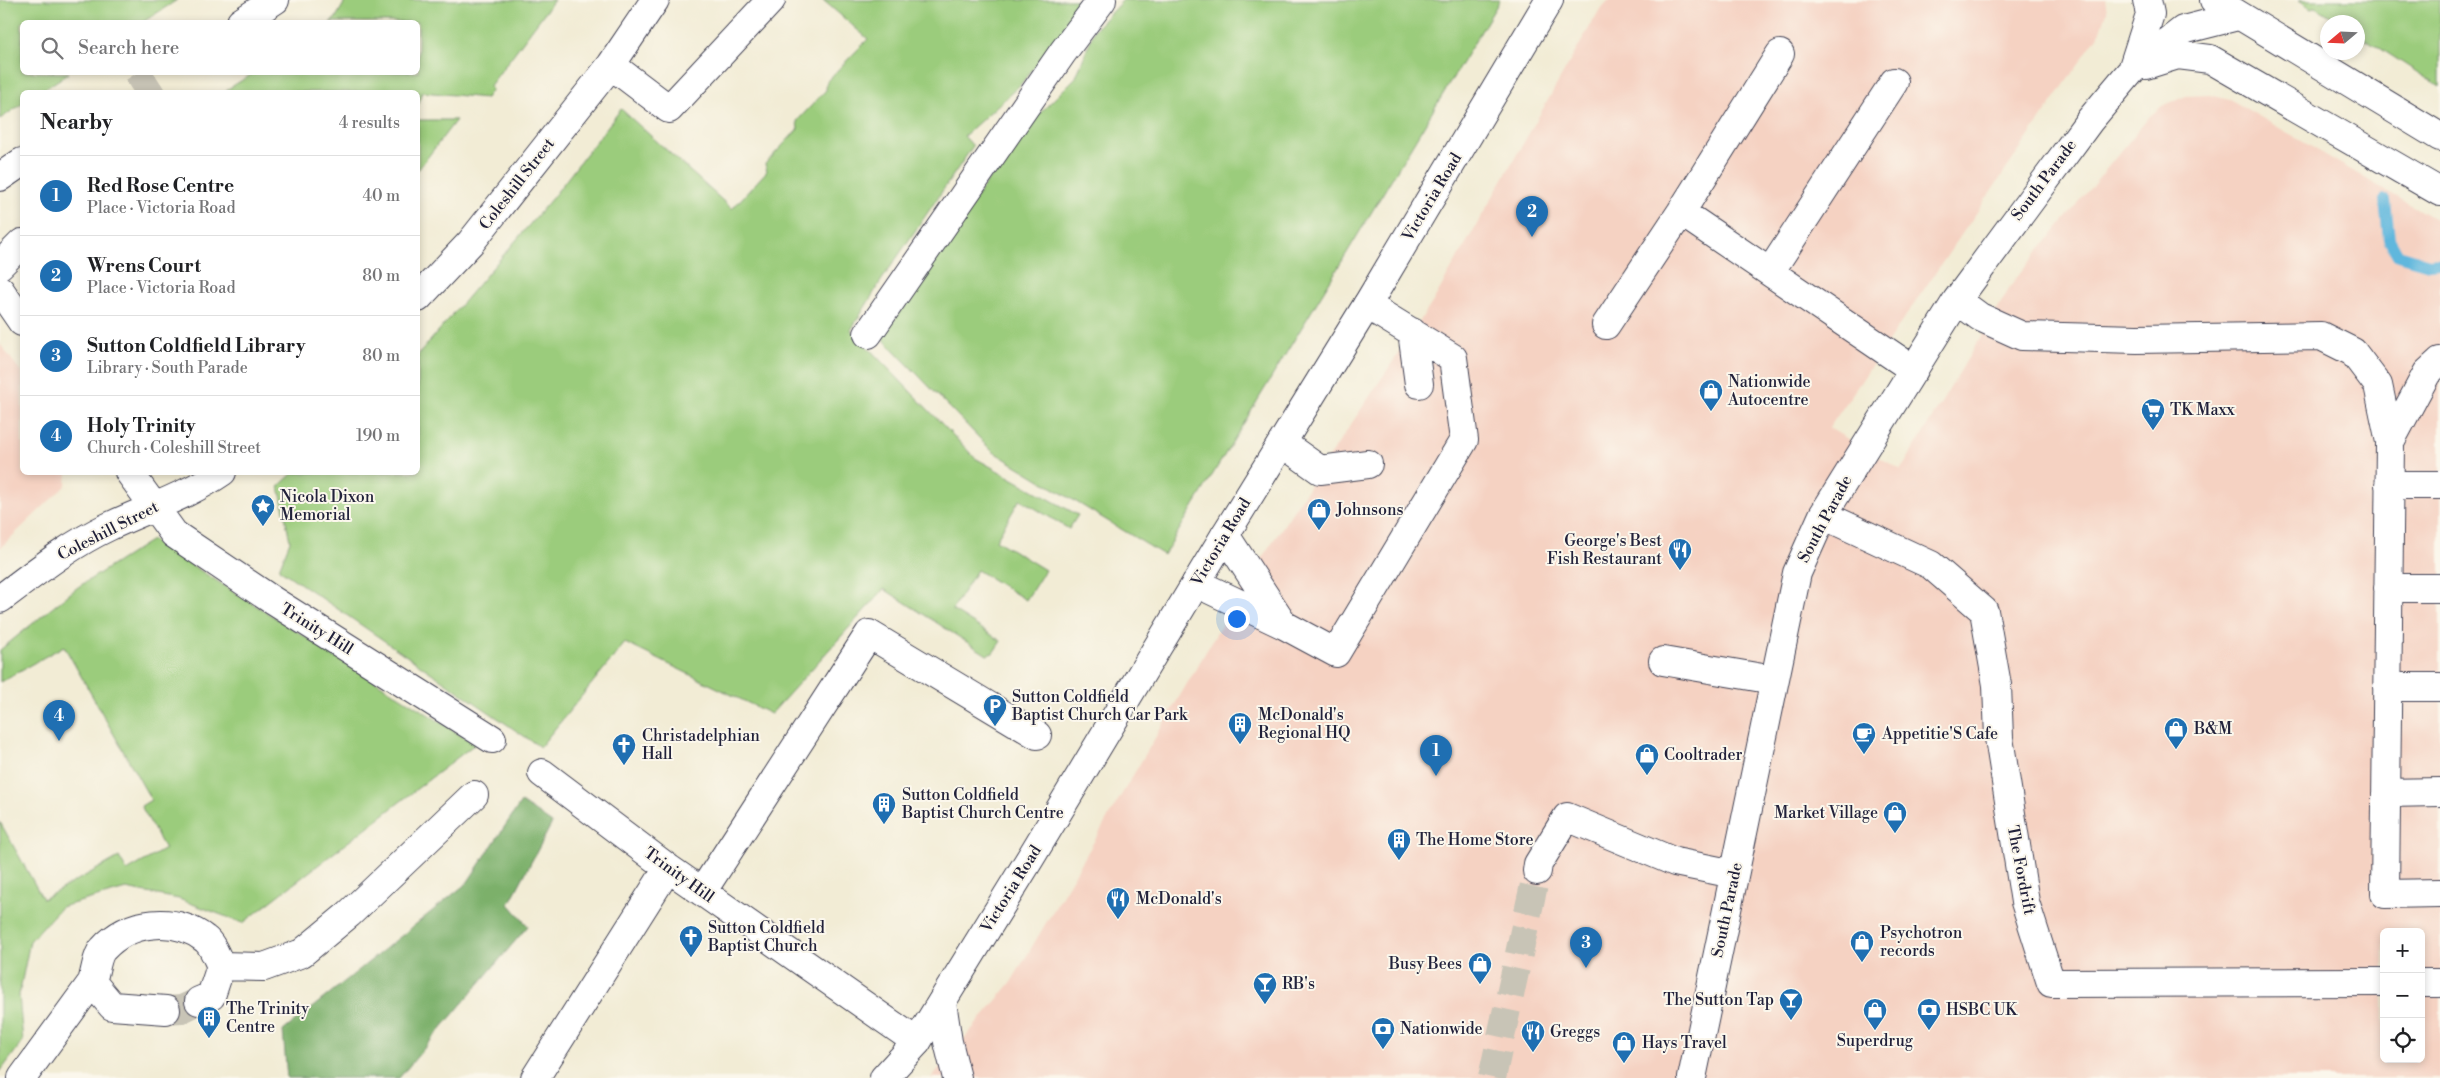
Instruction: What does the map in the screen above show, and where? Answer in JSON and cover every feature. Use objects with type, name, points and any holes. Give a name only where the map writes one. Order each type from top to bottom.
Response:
[{"type":"street","points":[[244,20],[275,0]]},
{"type":"street","name":"Coleshill Street","points":[[420,296],[471,242],[611,65],[655,0]]},
{"type":"street","points":[[611,65],[669,109],[771,0]]},
{"type":"street","points":[[868,334],[1063,52],[1102,0]]},
{"type":"street","name":"Victoria Road","points":[[884,1078],[917,1042],[942,1002],[1367,305],[1549,0]]},
{"type":"street","name":"South Parade","points":[[2132,70],[2150,14],[2146,0]]},
{"type":"street","points":[[2214,0],[2440,137]]},
{"type":"street","name":"South Parade","points":[[1692,1078],[1797,573],[1823,515],[1957,300],[2050,170],[2132,70],[2183,30],[2238,16]]},
{"type":"street","points":[[1606,325],[1681,212],[1780,54]]},
{"type":"street","points":[[2132,70],[2178,56],[2210,59],[2440,192]]},
{"type":"street","points":[[1770,272],[1894,82]]},
{"type":"street","points":[[0,177],[20,163]]},
{"type":"street","points":[[1681,212],[1914,370]]},
{"type":"street","points":[[0,265],[20,246]]},
{"type":"street","points":[[0,290],[20,319]]},
{"type":"street","points":[[1957,300],[1980,317],[2022,336],[2137,339],[2321,336],[2352,352],[2378,385],[2390,442],[2385,894],[2440,893]]},
{"type":"street","points":[[1196,583],[1284,625],[1336,653],[1464,440],[1453,358],[1367,305]]},
{"type":"street","points":[[1412,332],[1419,384]]},
{"type":"street","points":[[2390,442],[2427,373],[2440,361]]},
{"type":"street","points":[[1282,443],[1320,470],[1368,464]]},
{"type":"street","name":"Trinity Hill","points":[[131,475],[174,534],[272,600],[492,739]]},
{"type":"street","name":"Coleshill Street","points":[[0,599],[66,550],[204,484],[218,475]]},
{"type":"street","points":[[2390,485],[2440,485]]},
{"type":"street","name":"The Fordrift","points":[[1823,515],[1930,565],[1984,611],[1997,685],[1998,738],[2025,902],[2051,983],[2380,982]]},
{"type":"street","points":[[1225,535],[1284,625]]},
{"type":"street","points":[[2388,588],[2440,588]]},
{"type":"street","points":[[702,892],[869,634],[1037,735]]},
{"type":"street","points":[[1663,661],[1774,680]]},
{"type":"street","points":[[2387,687],[2440,687]]},
{"type":"street","name":"Trinity Hill","points":[[542,773],[668,868],[917,1042]]},
{"type":"street","points":[[2386,792],[2440,792]]},
{"type":"street","points":[[221,966],[264,967],[302,953],[349,914],[474,795]]},
{"type":"street","points":[[1537,871],[1538,864],[1567,817],[1675,862],[1734,874]]},
{"type":"street","points":[[536,1078],[668,868]]},
{"type":"street","points":[[22,1078],[92,982],[102,950],[128,930],[166,923],[180,926],[207,940],[221,966],[211,996],[199,1001]]},
{"type":"street","points":[[92,982],[112,1006],[166,1010]]},
{"type":"street","points":[[2425,983],[2440,983]]},
{"type":"street","points":[[942,1002],[948,1042],[957,1078]]},
{"type":"shaded area","points":[[1609,0],[2105,0],[2107,12],[2101,31],[1829,428],[1901,470],[2014,281],[2150,116],[2162,106],[2186,96],[2210,95],[2233,101],[2440,222],[2440,1078],[931,1078],[1010,984],[1257,565],[1432,303],[1600,9]]},
{"type":"shaded area","points":[[0,344],[20,370],[20,475],[67,475],[66,485],[0,548]]},
{"type":"green space","points":[[0,0],[177,0],[146,20],[20,20],[20,75],[66,75],[43,90],[20,90],[20,105],[0,119]]},
{"type":"green space","points":[[346,0],[554,0],[489,87],[492,89],[486,98],[422,92],[420,98],[420,90],[226,90],[251,75],[420,75],[420,20],[333,20]]},
{"type":"green space","points":[[823,0],[1088,0],[1020,85],[964,136],[973,146],[881,281],[851,330],[975,458],[1078,515],[1069,529],[1020,499],[996,540],[1045,570],[1026,600],[977,570],[952,610],[1001,641],[993,653],[987,655],[884,589],[771,714],[625,643],[540,747],[279,569],[290,541],[279,486],[291,475],[420,475],[420,353],[553,197],[621,109],[732,209],[767,171],[765,164],[798,129],[797,121],[826,90],[827,81],[868,39]]},
{"type":"green space","points":[[1123,0],[1500,0],[1164,555],[992,451],[882,338],[1007,152],[1036,117],[1076,77],[1095,29]]},
{"type":"green space","points":[[2299,0],[2440,0],[2440,87],[2365,39],[2365,15],[2329,15],[2316,7],[2311,8]]},
{"type":"green space","points":[[420,120],[456,120],[420,167]]},
{"type":"green space","points":[[152,540],[475,744],[243,923],[179,899],[126,889],[61,907],[30,941],[19,995],[23,1041],[0,1072],[0,822],[43,899],[119,857],[127,871],[165,849],[141,806],[151,800],[64,646],[0,682],[0,650],[78,587]]},
{"type":"green space","points":[[521,802],[552,823],[509,904],[528,926],[399,1078],[287,1078],[283,1031],[467,883]]},
{"type":"waterway","points":[[2385,200],[2389,239],[2398,255],[2429,264],[2440,263]]},
{"type":"tunnel","points":[[136,90],[159,75]]},
{"type":"tunnel","points":[[1492,1078],[1537,871]]},
{"type":"tunnel","points":[[166,1010],[182,1009],[199,1001]]},
{"type":"place","name":"Wrens Court","points":[[1532,237]]},
{"type":"place","name":"Nationwide Autocentre","points":[[1711,412]]},
{"type":"place","name":"TK Maxx","points":[[2153,431]]},
{"type":"place","name":"Nicola Dixon Memorial","points":[[263,527]]},
{"type":"place","name":"Johnsons","points":[[1319,531]]},
{"type":"place","name":"George's Best Fish Restaurant","points":[[1680,571]]},
{"type":"place","name":"Sutton Coldfield Baptist Church Car Park","points":[[995,727]]},
{"type":"place","name":"Holy Trinity","points":[[59,741]]},
{"type":"place","name":"McDonald's Regional HQ","points":[[1240,745]]},
{"type":"place","name":"B&M","points":[[2176,750]]},
{"type":"place","name":"Appetitie'S Cafe","points":[[1864,755]]},
{"type":"place","name":"Christadelphian Hall","points":[[624,766]]},
{"type":"place","name":"Red Rose Centre","points":[[1436,776]]},
{"type":"place","name":"Cooltrader","points":[[1647,776]]},
{"type":"place","name":"Sutton Coldfield Baptist Church Centre","points":[[884,825]]},
{"type":"place","name":"Market Village","points":[[1895,834]]},
{"type":"place","name":"The Home Store","points":[[1399,861]]},
{"type":"place","name":"McDonald's","points":[[1118,920]]},
{"type":"place","name":"Sutton Coldfield Baptist Church","points":[[691,958]]},
{"type":"place","name":"Psychotron records","points":[[1862,963]]},
{"type":"place","name":"Sutton Coldfield Library","points":[[1586,968]]},
{"type":"place","name":"Busy Bees","points":[[1480,985]]},
{"type":"place","name":"RB's","points":[[1265,1005]]},
{"type":"place","name":"The Sutton Tap","points":[[1791,1021]]},
{"type":"place","name":"Superdrug","points":[[1875,1031]]},
{"type":"place","name":"HSBC UK","points":[[1929,1031]]},
{"type":"place","name":"The Trinity Centre","points":[[209,1039]]},
{"type":"place","name":"Nationwide","points":[[1383,1050]]},
{"type":"place","name":"Greggs","points":[[1533,1053]]},
{"type":"place","name":"Hays Travel","points":[[1624,1064]]}]
